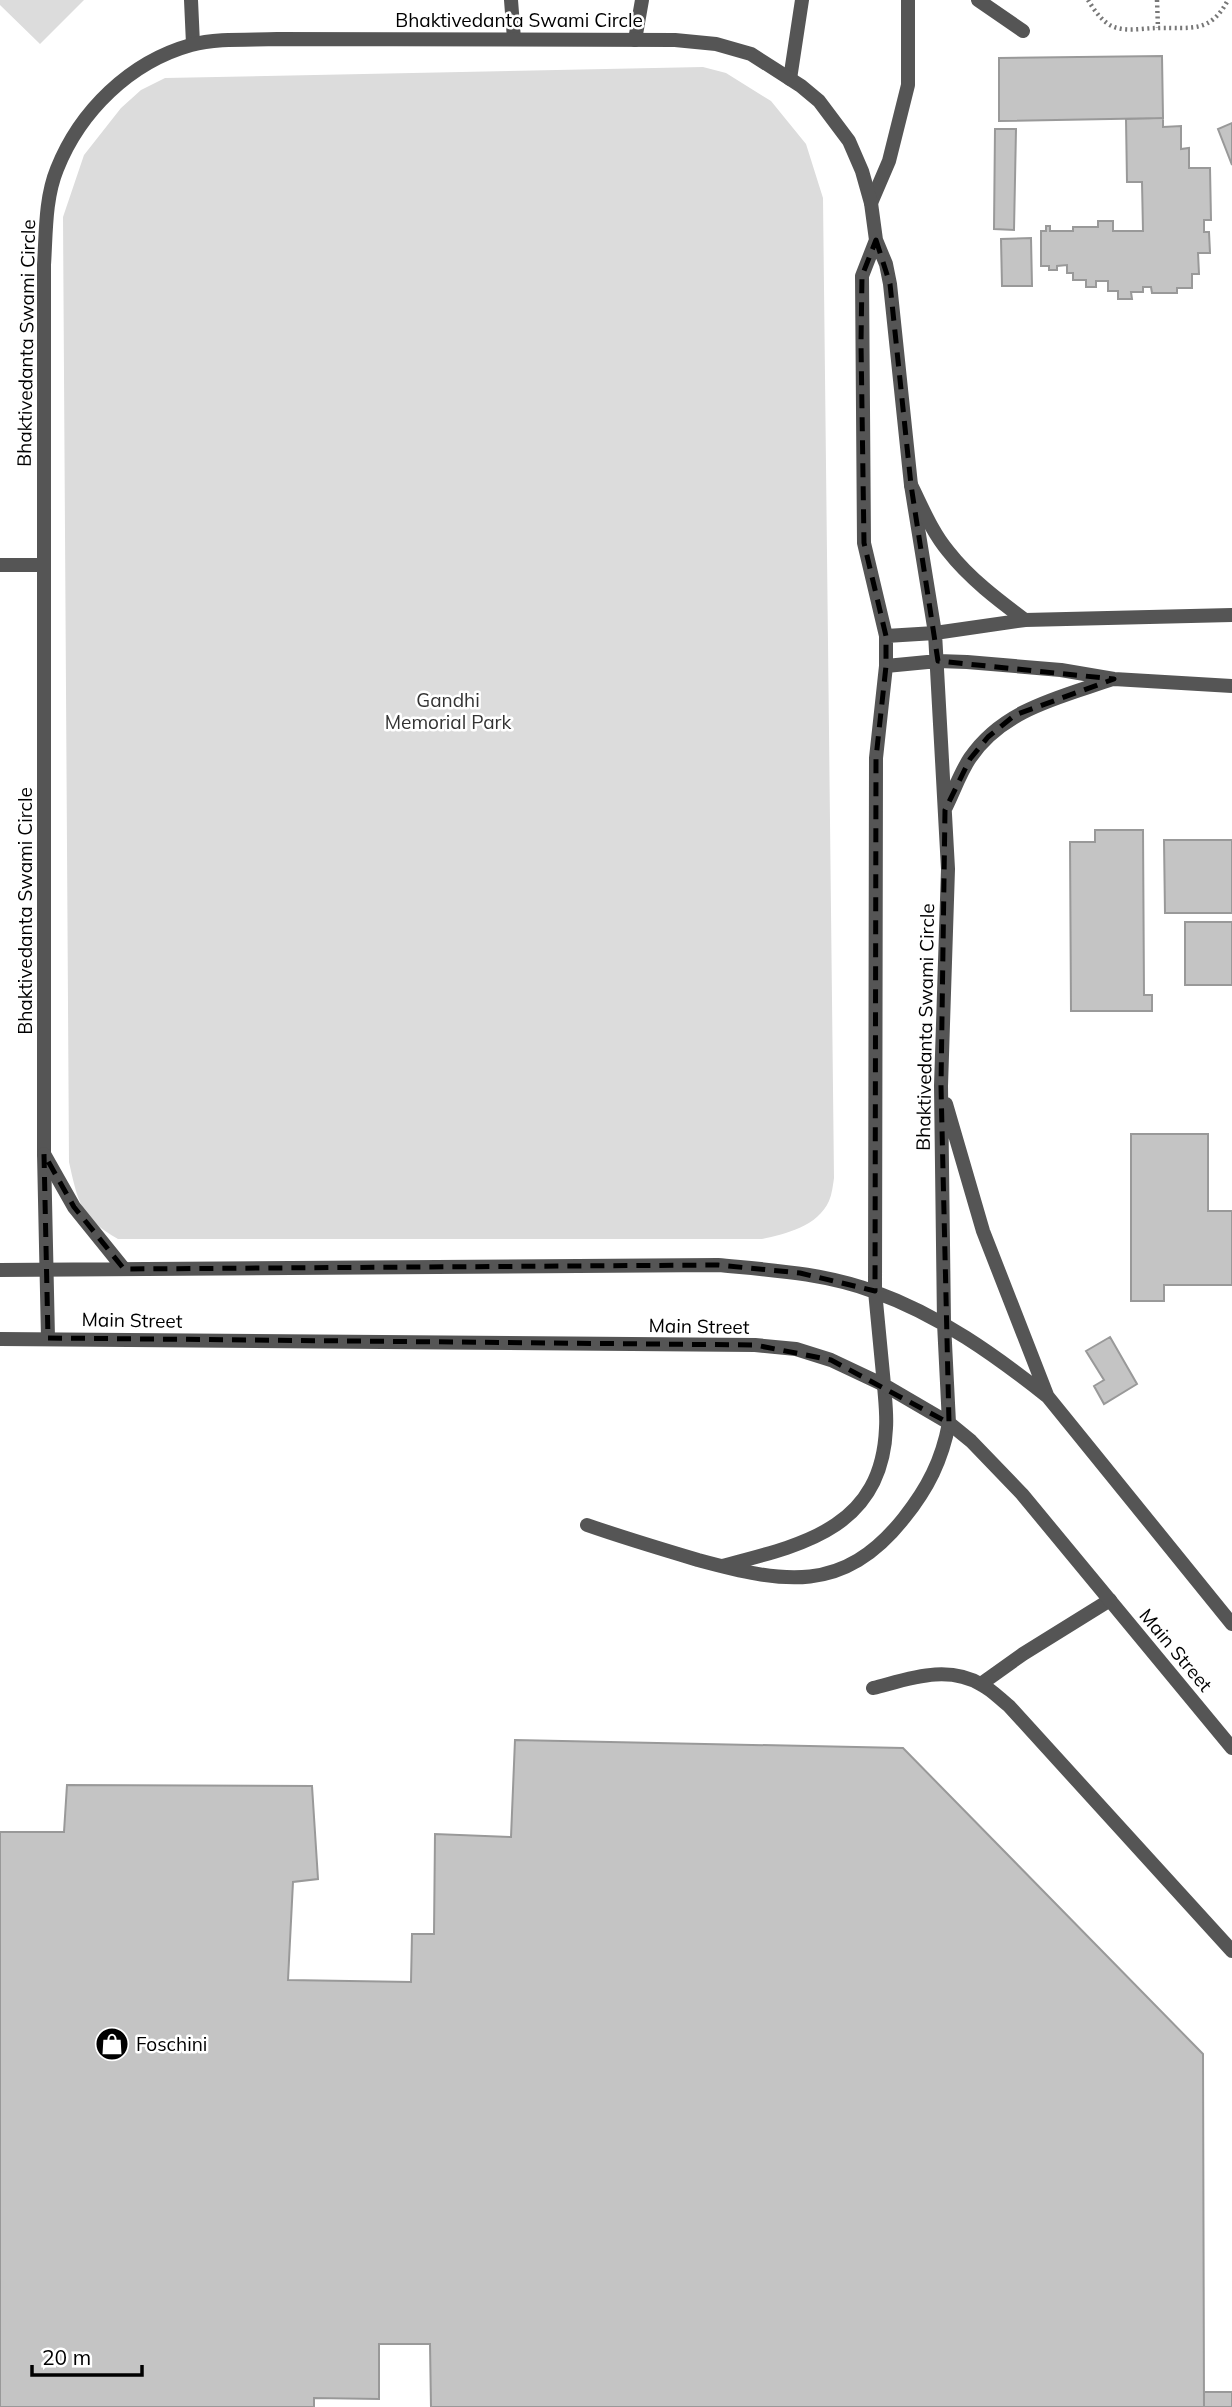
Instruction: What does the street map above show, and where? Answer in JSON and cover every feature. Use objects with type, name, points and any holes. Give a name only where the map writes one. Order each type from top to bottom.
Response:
[{"type":"street","points":[[191,0],[193,44]]},
{"type":"street","points":[[511,0],[514,39]]},
{"type":"street","points":[[635,40],[642,0]]},
{"type":"street","points":[[790,79],[802,0]]},
{"type":"street","points":[[871,203],[889,161],[908,85],[908,0]]},
{"type":"street","points":[[978,0],[1023,31]]},
{"type":"street","name":"Bhaktivedanta Swami Circle","points":[[48,1338],[44,1154],[44,265],[47,212],[56,170],[77,132],[107,94],[136,69],[193,44],[276,39],[675,40],[716,44],[751,54],[819,101],[849,141],[862,171],[871,203],[876,240],[891,285],[911,485],[939,661],[947,869],[941,1086],[944,1323],[949,1423],[940,1463],[916,1503],[878,1546],[852,1564],[827,1573],[792,1579],[763,1576],[587,1525]]},
{"type":"street","name":"Bhaktivedanta Swami Circle","points":[[721,1566],[780,1551],[811,1540],[839,1525],[860,1506],[872,1488],[880,1466],[886,1429],[874,1291],[876,758],[886,666],[886,636],[864,543],[862,276],[876,240]]},
{"type":"street","points":[[911,485],[947,551],[1003,604],[1025,620]]},
{"type":"street","points":[[0,565],[44,565]]},
{"type":"street","points":[[886,636],[935,633],[1025,620],[1232,615]]},
{"type":"street","points":[[886,666],[939,661],[1061,670],[1114,679],[1232,686]]},
{"type":"street","points":[[945,810],[970,759],[988,737],[1015,715],[1114,679]]},
{"type":"street","points":[[941,1086],[983,1231],[1048,1397]]},
{"type":"street","points":[[44,1154],[74,1207],[124,1269]]},
{"type":"street","points":[[0,1270],[718,1265],[800,1273],[874,1291],[944,1323],[1048,1397],[1232,1624]]},
{"type":"street","name":"Main Street","points":[[0,1339],[755,1345],[796,1349],[831,1360],[884,1385],[949,1423],[971,1441],[1022,1494],[1232,1748]]},
{"type":"street","points":[[981,1684],[1023,1654],[1110,1600]]},
{"type":"street","points":[[873,1688],[930,1674],[954,1675],[981,1684],[1009,1706],[1232,1951]]},
{"type":"path","points":[[1088,0],[1102,18],[1114,27],[1131,29],[1194,29],[1214,19],[1228,0]]},
{"type":"path","points":[[1157,0],[1158,28]]},
{"type":"highlighted area","points":[[876,240],[890,284],[911,485],[938,661],[1114,679],[1015,715],[988,737],[970,759],[945,810],[941,1086],[949,1423],[831,1360],[755,1345],[48,1338],[44,1154],[74,1207],[124,1269],[718,1265],[800,1273],[875,1291],[876,758],[886,666],[886,636],[864,543],[861,343],[862,276]]},
{"type":"green space","points":[[0,0],[84,0],[40,44],[0,5]]},
{"type":"green space","name":"Gandhi Memorial Park","points":[[703,67],[726,73],[771,101],[806,144],[823,198],[834,1178],[829,1201],[824,1210],[809,1223],[762,1239],[118,1239],[88,1216],[78,1198],[69,1162],[63,217],[84,155],[121,108],[141,90],[165,78]]},
{"type":"building","points":[[1162,56],[1163,118],[999,121],[999,58]]},
{"type":"building","points":[[1163,118],[1163,127],[1181,126],[1181,149],[1189,148],[1189,168],[1210,168],[1211,220],[1204,220],[1204,232],[1209,232],[1210,253],[1198,253],[1199,274],[1192,274],[1192,288],[1177,288],[1177,293],[1152,293],[1151,287],[1143,287],[1143,292],[1131,292],[1132,299],[1118,299],[1118,291],[1108,291],[1108,281],[1096,281],[1096,287],[1086,287],[1086,280],[1073,280],[1073,273],[1067,273],[1067,265],[1057,266],[1057,270],[1041,266],[1041,231],[1046,231],[1046,226],[1050,226],[1050,231],[1073,231],[1073,227],[1098,227],[1098,221],[1113,221],[1113,231],[1143,231],[1142,182],[1127,182],[1126,119]]},
{"type":"building","points":[[1232,123],[1232,165],[1218,129]]},
{"type":"building","points":[[995,129],[1016,129],[1014,230],[994,229]]},
{"type":"building","points":[[1031,238],[1032,286],[1002,286],[1001,239]]},
{"type":"building","points":[[1095,830],[1143,830],[1144,995],[1152,995],[1152,1011],[1071,1011],[1070,842],[1095,842]]},
{"type":"building","points":[[1164,840],[1232,840],[1232,913],[1165,913]]},
{"type":"building","points":[[1185,922],[1232,922],[1232,985],[1185,985]]},
{"type":"building","points":[[1131,1134],[1208,1134],[1208,1211],[1232,1211],[1232,1285],[1164,1285],[1164,1301],[1131,1301]]},
{"type":"building","points":[[1110,1337],[1137,1384],[1104,1404],[1094,1386],[1104,1380],[1086,1351]]},
{"type":"building","points":[[515,1740],[903,1748],[1203,2054],[1204,2407],[431,2407],[430,2344],[379,2344],[379,2399],[314,2398],[314,2407],[0,2407],[0,1832],[64,1832],[67,1785],[312,1786],[318,1879],[293,1882],[288,1980],[411,1982],[412,1934],[434,1934],[435,1834],[511,1837]]},
{"type":"building","points":[[1204,2392],[1232,2392],[1232,2407],[1204,2407]]},
{"type":"place","name":"Foschini","points":[[112,2044]]}]
